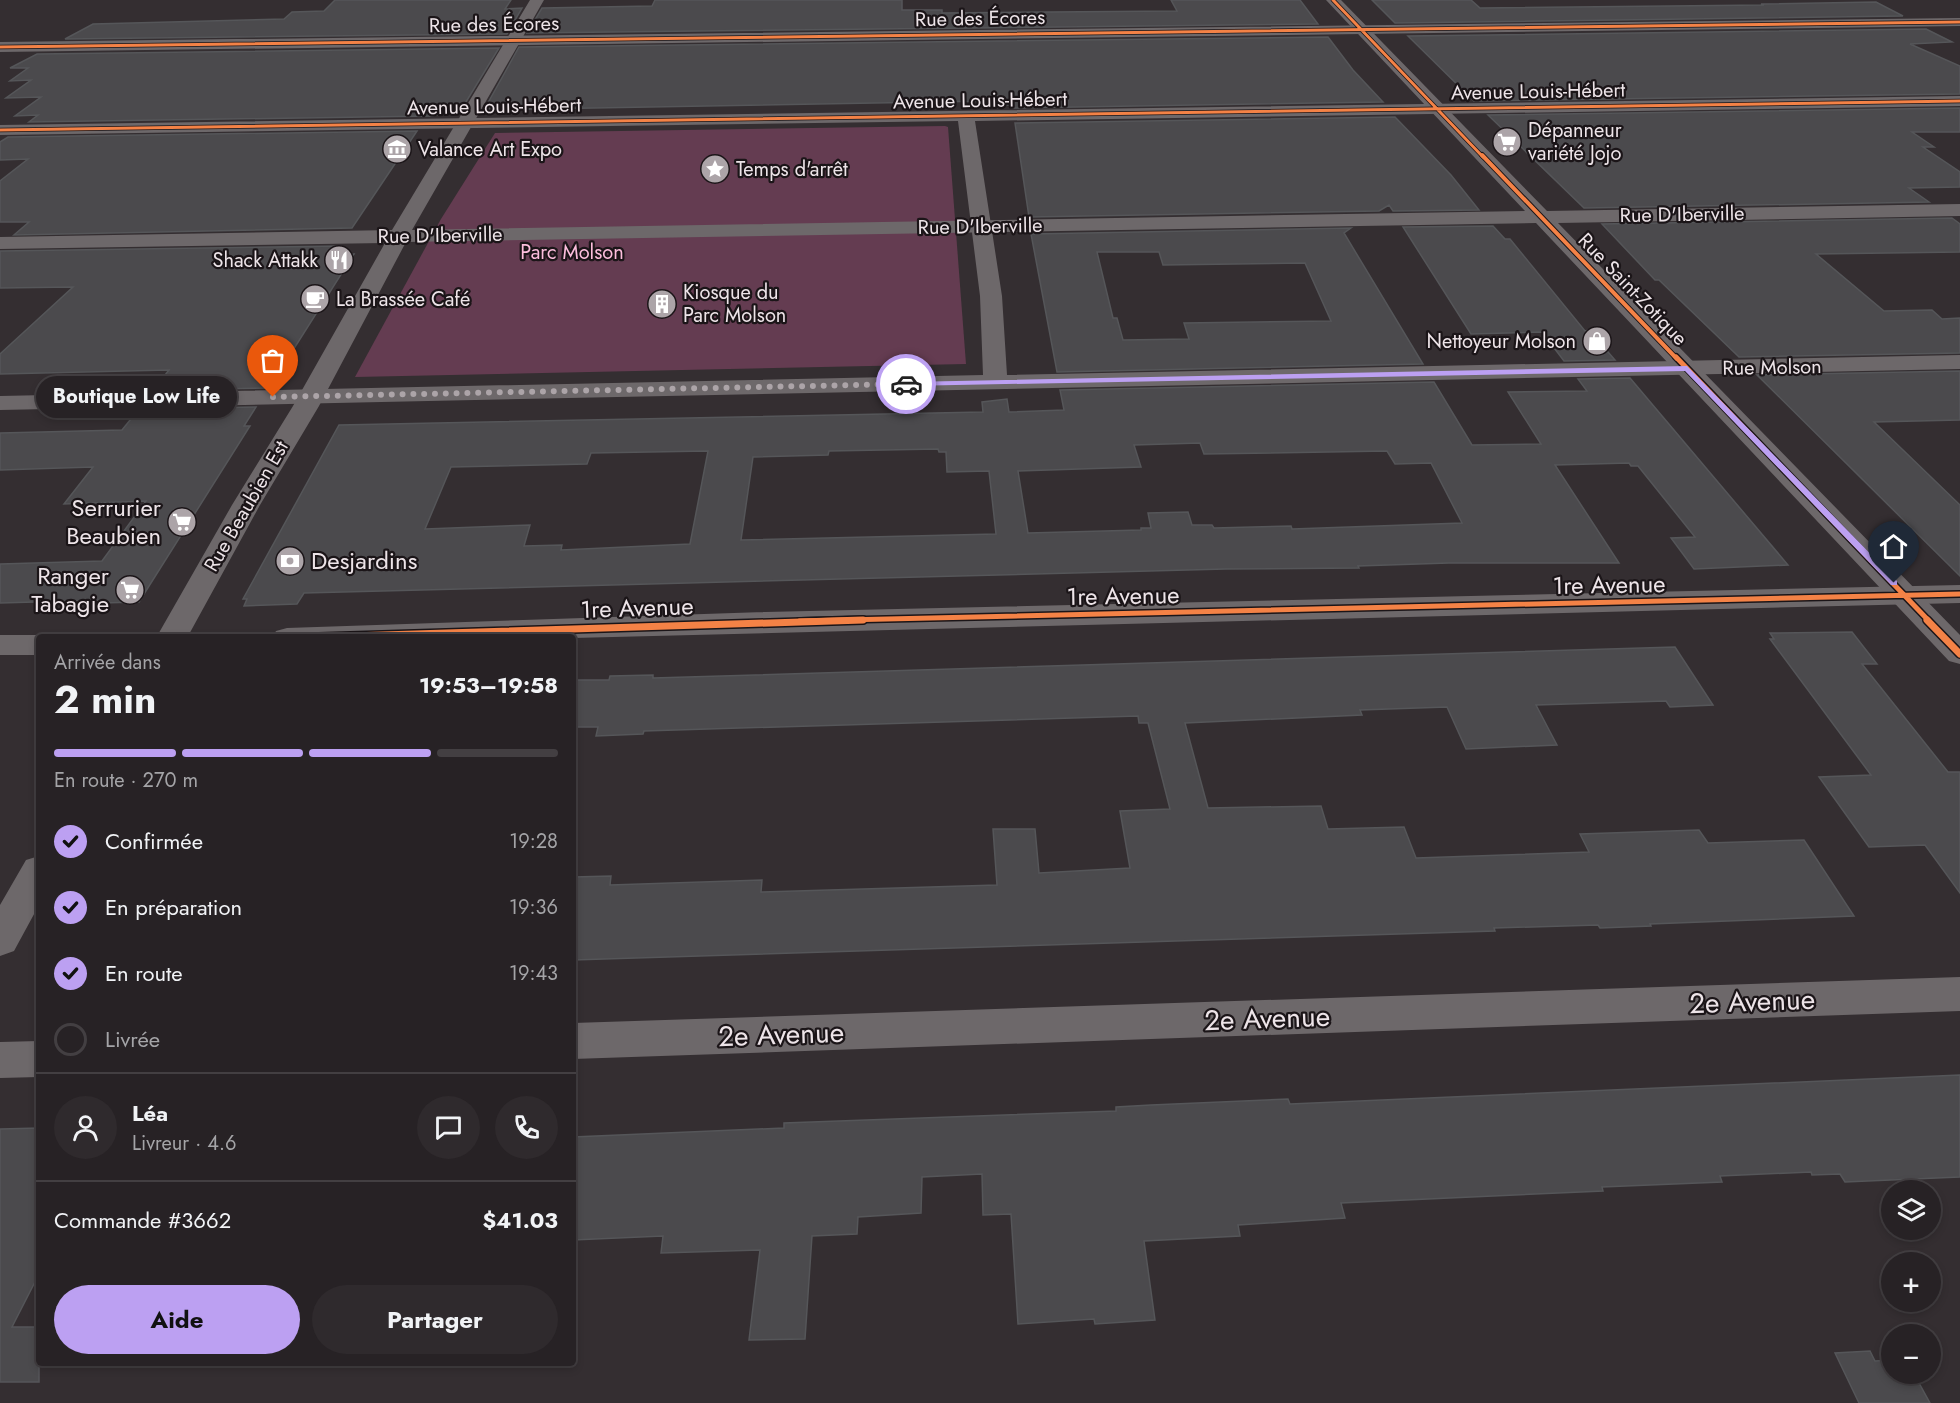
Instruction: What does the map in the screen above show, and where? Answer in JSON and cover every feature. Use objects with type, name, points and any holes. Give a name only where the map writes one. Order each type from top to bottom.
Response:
[{"type":"street","name":"Rue Beaubien Est","points":[[173,634],[311,396],[399,236],[537,0]]},
{"type":"street","name":"Rue Saint-Zotique","points":[[1333,0],[1960,654]]},
{"type":"street","points":[[1889,8],[1920,21]]},
{"type":"street","name":"Rue des Écores","points":[[0,47],[1960,22]]},
{"type":"street","name":"Avenue Louis-Hébert","points":[[0,130],[1438,110],[1960,100]]},
{"type":"street","points":[[966,117],[991,296],[995,382]]},
{"type":"street","name":"Rue D'Iberville","points":[[0,243],[1960,210]]},
{"type":"street","name":"Rue Molson","points":[[0,403],[1960,362]]},
{"type":"street","name":"1re Avenue","points":[[404,634],[753,622],[1960,594]]},
{"type":"street","points":[[0,645],[36,645]]},
{"type":"street","points":[[0,940],[36,875]]},
{"type":"street","name":"2e Avenue","points":[[576,1041],[1960,994]]},
{"type":"street","points":[[0,1060],[36,1059]]},
{"type":"green space","name":"Parc Molson","points":[[948,127],[966,364],[355,377],[441,219],[495,133]]},
{"type":"building","points":[[335,0],[511,0],[505,9],[522,8],[507,34],[65,39],[93,24],[284,19],[292,12],[324,11]]},
{"type":"building","points":[[655,0],[902,0],[902,10],[942,10],[942,13],[1177,11],[1171,0],[1300,0],[1318,24],[527,33],[542,8],[652,6]]},
{"type":"building","points":[[1372,0],[1471,0],[1480,8],[1876,2],[1903,16],[1395,23]]},
{"type":"building","points":[[1926,29],[1952,42],[1910,44],[1960,66],[1960,94],[1474,101],[1408,36]]},
{"type":"building","points":[[1328,37],[1353,70],[1383,102],[1012,108],[1012,106],[988,101],[484,110],[519,47]]},
{"type":"building","points":[[499,48],[461,110],[432,116],[29,122],[38,115],[15,116],[41,97],[6,98],[31,80],[10,81],[28,68],[10,68],[37,54]]},
{"type":"building","points":[[1960,108],[1960,132],[1912,132],[1934,147],[1923,147],[1960,172],[1960,187],[1909,188],[1929,202],[1584,208],[1488,115]]},
{"type":"building","points":[[1395,117],[1451,175],[1479,210],[1393,211],[1389,205],[1379,211],[1029,217],[1015,123]]},
{"type":"building","points":[[417,131],[352,228],[14,235],[29,222],[0,222],[0,181],[28,159],[0,160],[0,142],[8,137]]},
{"type":"building","points":[[1952,218],[1960,224],[1960,252],[1816,254],[1884,311],[1932,310],[1942,319],[1960,318],[1960,353],[1739,357],[1659,280],[1655,280],[1602,224]]},
{"type":"building","points":[[1493,226],[1505,239],[1510,239],[1585,331],[1589,330],[1615,360],[1564,361],[1542,332],[1471,334],[1403,227]]},
{"type":"building","points":[[1351,228],[1344,233],[1423,364],[1057,372],[1031,234]],"holes":[[[1097,252],[1159,252],[1163,265],[1305,263],[1331,321],[1184,323],[1189,339],[1123,340],[1117,318],[1113,318]]]},
{"type":"building","points":[[341,246],[335,255],[354,254],[269,388],[153,390],[169,370],[0,374],[0,354],[73,287],[0,288],[0,251]]},
{"type":"building","points":[[1960,371],[1960,420],[1874,422],[1960,505],[1960,576],[1757,375]]},
{"type":"building","points":[[1630,378],[1788,565],[1694,569],[1671,538],[1695,537],[1638,466],[1631,466],[1629,463],[1555,465],[1619,563],[1449,563],[1358,566],[1359,568],[1226,569],[304,593],[297,604],[244,606],[247,599],[243,599],[339,425],[983,412],[982,402],[1007,399],[1009,412],[1064,410],[1060,390],[1434,382],[1472,445],[1541,444],[1508,392],[1587,391],[1578,379]],"holes":[[[1200,443],[1204,454],[1387,451],[1395,464],[1431,463],[1462,523],[1292,529],[1291,526],[1214,528],[1212,525],[1192,525],[1188,512],[1148,513],[1151,528],[1141,528],[1141,530],[1028,533],[1018,471],[1141,467],[1134,445]],[[938,449],[939,452],[946,452],[947,472],[989,471],[996,534],[741,540],[753,457],[828,455],[829,451]],[[708,451],[690,544],[561,550],[562,545],[524,546],[530,525],[425,529],[451,467],[587,464],[591,453]]]},
{"type":"building","points":[[256,407],[244,426],[250,426],[139,602],[102,603],[104,600],[0,603],[0,564],[102,561],[146,501],[64,504],[93,467],[0,470],[0,433],[122,430],[139,409]]},
{"type":"building","points":[[1852,632],[1877,664],[1862,664],[1948,772],[1960,772],[1960,893],[1925,845],[1869,847],[1819,777],[1871,775],[1770,639],[1774,639],[1770,633]]},
{"type":"building","points":[[1675,647],[1713,705],[1670,707],[1666,701],[1536,705],[1557,745],[1466,749],[1447,707],[1360,710],[1362,715],[1185,723],[1208,808],[1321,806],[1328,829],[1404,827],[1416,858],[1589,852],[1580,834],[1699,830],[1708,843],[1804,840],[1854,916],[1600,928],[1598,925],[1494,928],[1495,931],[576,960],[576,877],[611,876],[610,885],[762,880],[761,892],[997,885],[993,829],[1035,829],[1039,873],[1130,868],[1120,811],[1170,809],[1148,723],[1139,723],[1138,716],[644,731],[643,734],[596,736],[598,727],[576,727],[576,680],[609,680],[610,676],[653,675],[653,678]]},
{"type":"building","points":[[1960,1075],[1960,1177],[1845,1182],[1840,1174],[1812,1175],[1811,1172],[1720,1176],[1722,1182],[1602,1187],[1603,1191],[1341,1203],[1345,1218],[1238,1225],[1240,1236],[1144,1241],[1155,1320],[1095,1324],[1094,1319],[1018,1324],[1011,1214],[983,1215],[982,1174],[922,1177],[921,1213],[858,1217],[857,1234],[812,1236],[805,1339],[749,1340],[760,1250],[661,1253],[663,1236],[576,1240],[576,1137],[784,1128],[784,1123],[1116,1111],[1116,1107],[1288,1099],[1290,1104]]},
{"type":"building","points":[[36,1128],[36,1280],[12,1327],[36,1327],[36,1366],[39,1366],[39,1382],[0,1382],[0,1129]]},
{"type":"building","points":[[1870,1351],[1875,1361],[1881,1361],[1881,1384],[1920,1384],[1930,1403],[1859,1403],[1835,1353]]},
{"type":"cycle path","points":[[1333,0],[1960,654]]},
{"type":"cycle path","points":[[0,47],[1960,22]]},
{"type":"cycle path","points":[[0,130],[1960,101]]},
{"type":"cycle path","points":[[406,634],[765,622],[1960,594]]},
{"type":"way so far","points":[[273,397],[906,384]]},
{"type":"place","name":"Dépanneur variété Jojo","points":[[1507,142]]},
{"type":"place","name":"Valance Art Expo","points":[[397,149]]},
{"type":"place","name":"Temps d'arrêt","points":[[715,169]]},
{"type":"place","name":"Shack Attakk","points":[[339,260]]},
{"type":"place","name":"La Brassée Café","points":[[315,299]]},
{"type":"place","name":"Kiosque du Parc Molson","points":[[662,304]]},
{"type":"place","name":"Nettoyeur Molson","points":[[1597,341]]},
{"type":"place","name":"Boutique Low Life","points":[[273,397]]},
{"type":"place","name":"Serrurier Beaubien","points":[[182,522]]},
{"type":"place","name":"Desjardins","points":[[290,561]]},
{"type":"place","name":"Ranger Tabagie","points":[[130,590]]},
{"type":"route","points":[[906,384],[1687,369],[1894,583]]}]
